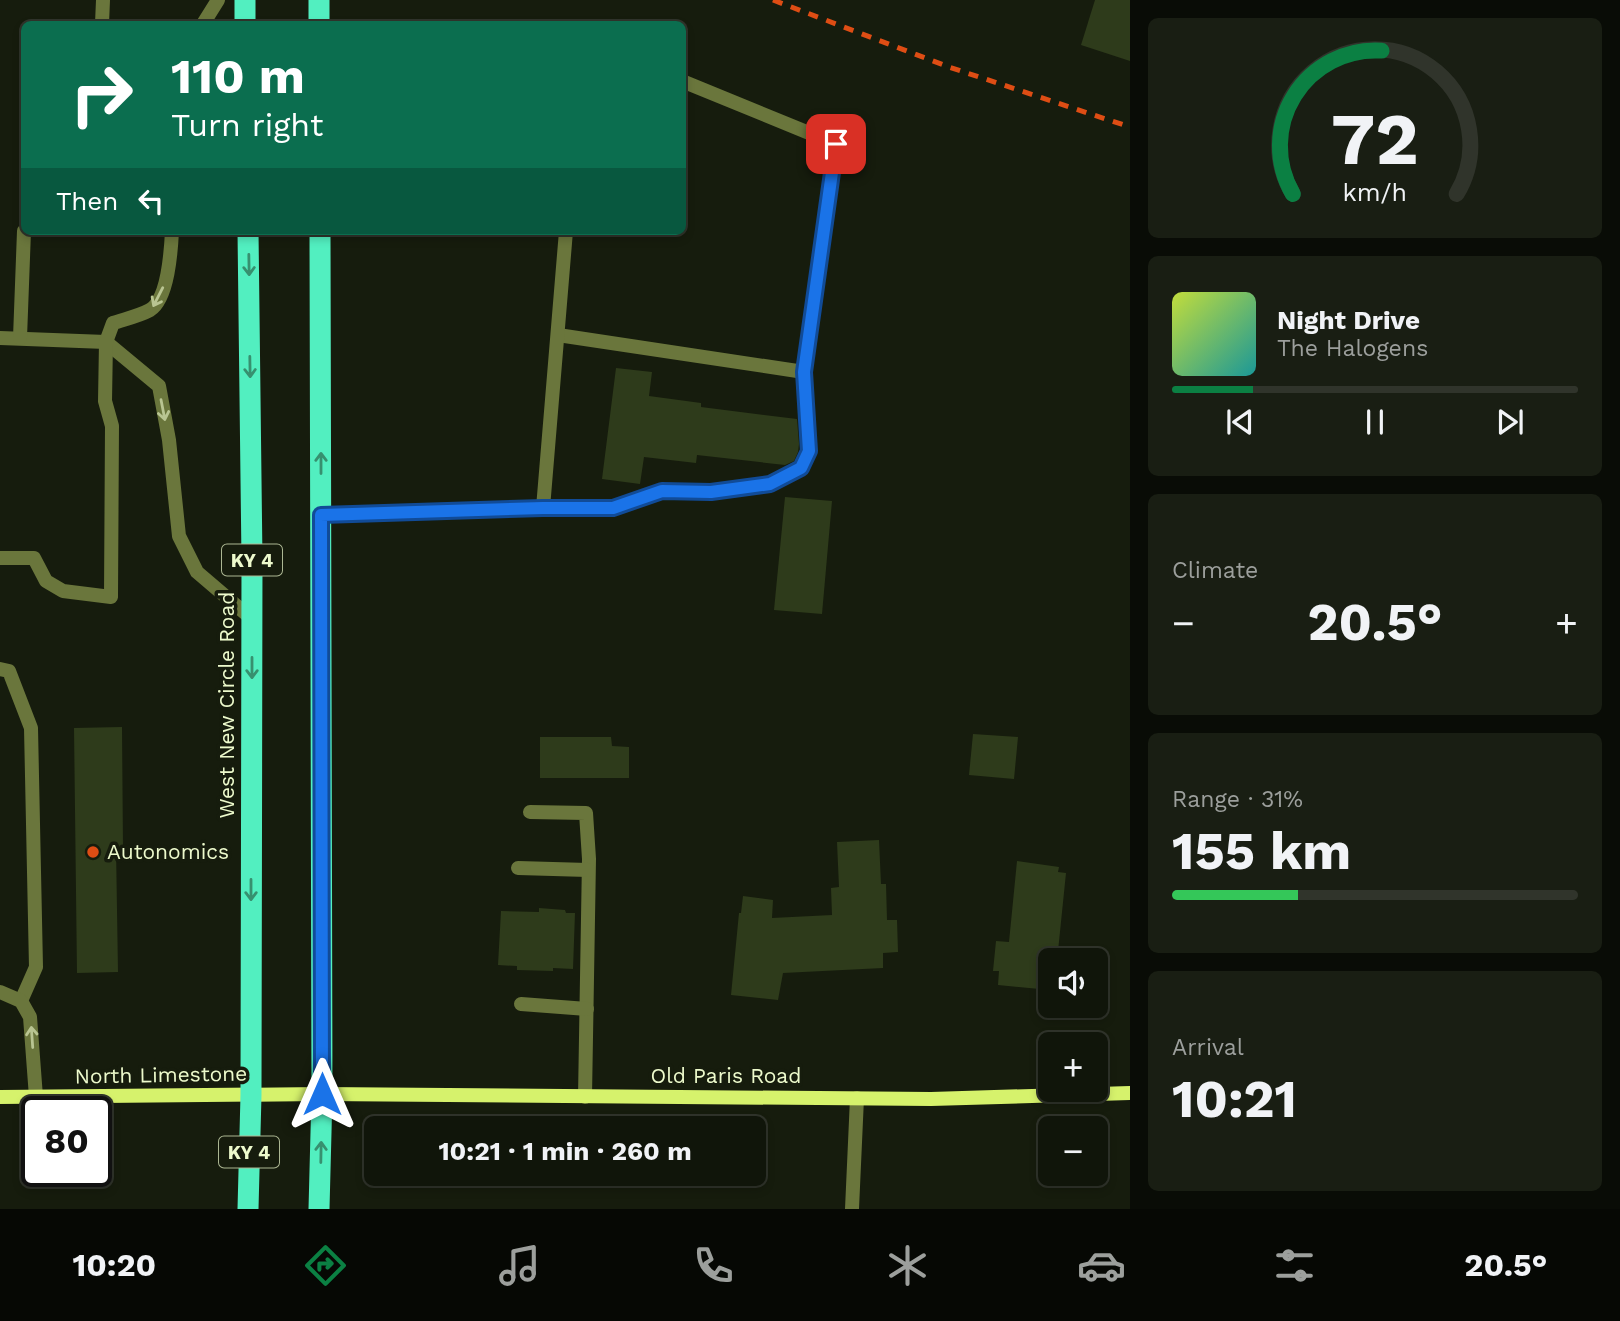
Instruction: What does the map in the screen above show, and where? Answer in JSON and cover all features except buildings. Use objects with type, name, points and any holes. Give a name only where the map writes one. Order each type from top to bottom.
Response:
[{"type":"highway","points":[[245,0],[245,21]]},
{"type":"highway","points":[[319,0],[319,21]]},
{"type":"highway","name":"West New Circle Road","points":[[248,235],[252,619],[251,1095]]},
{"type":"highway","points":[[319,1209],[322,1094],[320,235]]},
{"type":"highway","name":"KY 4","points":[[248,1209],[251,1095]]},
{"type":"street","name":"Old Paris Road","points":[[322,1094],[931,1099],[1130,1093]]},
{"type":"street","name":"North Limestone","points":[[112,1096],[322,1094]]},
{"type":"street","name":"North Limestone","points":[[0,1097],[21,1097]]},
{"type":"lane","points":[[102,21],[103,0]]},
{"type":"lane","points":[[205,21],[218,0]]},
{"type":"lane","points":[[321,515],[613,508],[662,491],[711,492],[770,484],[801,468],[809,451],[804,372],[836,144],[686,83]]},
{"type":"lane","points":[[20,338],[24,235]]},
{"type":"lane","points":[[0,558],[34,558],[46,581],[63,591],[111,597],[112,426],[105,401],[106,342],[113,323],[152,309],[162,293],[171,256],[172,235]]},
{"type":"lane","points":[[543,508],[566,235]]},
{"type":"lane","points":[[558,335],[804,372]]},
{"type":"lane","points":[[0,338],[106,342],[159,386],[169,440],[179,536],[197,572],[252,619]]},
{"type":"lane","points":[[0,669],[9,671],[31,728],[36,967],[21,1001]]},
{"type":"lane","points":[[530,812],[586,813],[588,870],[584,1097]]},
{"type":"lane","points":[[518,868],[588,870]]},
{"type":"lane","points":[[0,992],[21,1001],[30,1017],[36,1096]]},
{"type":"lane","points":[[521,1004],[587,1009]]},
{"type":"lane","points":[[852,1209],[857,1098]]},
{"type":"railway","points":[[773,0],[949,67],[1130,127]]},
{"type":"place","name":"Autonomics","points":[[93,852]]},
{"type":"route","points":[[322,1094],[321,515],[613,508],[662,491],[711,492],[770,484],[801,468],[809,451],[804,372],[836,144]]}]
